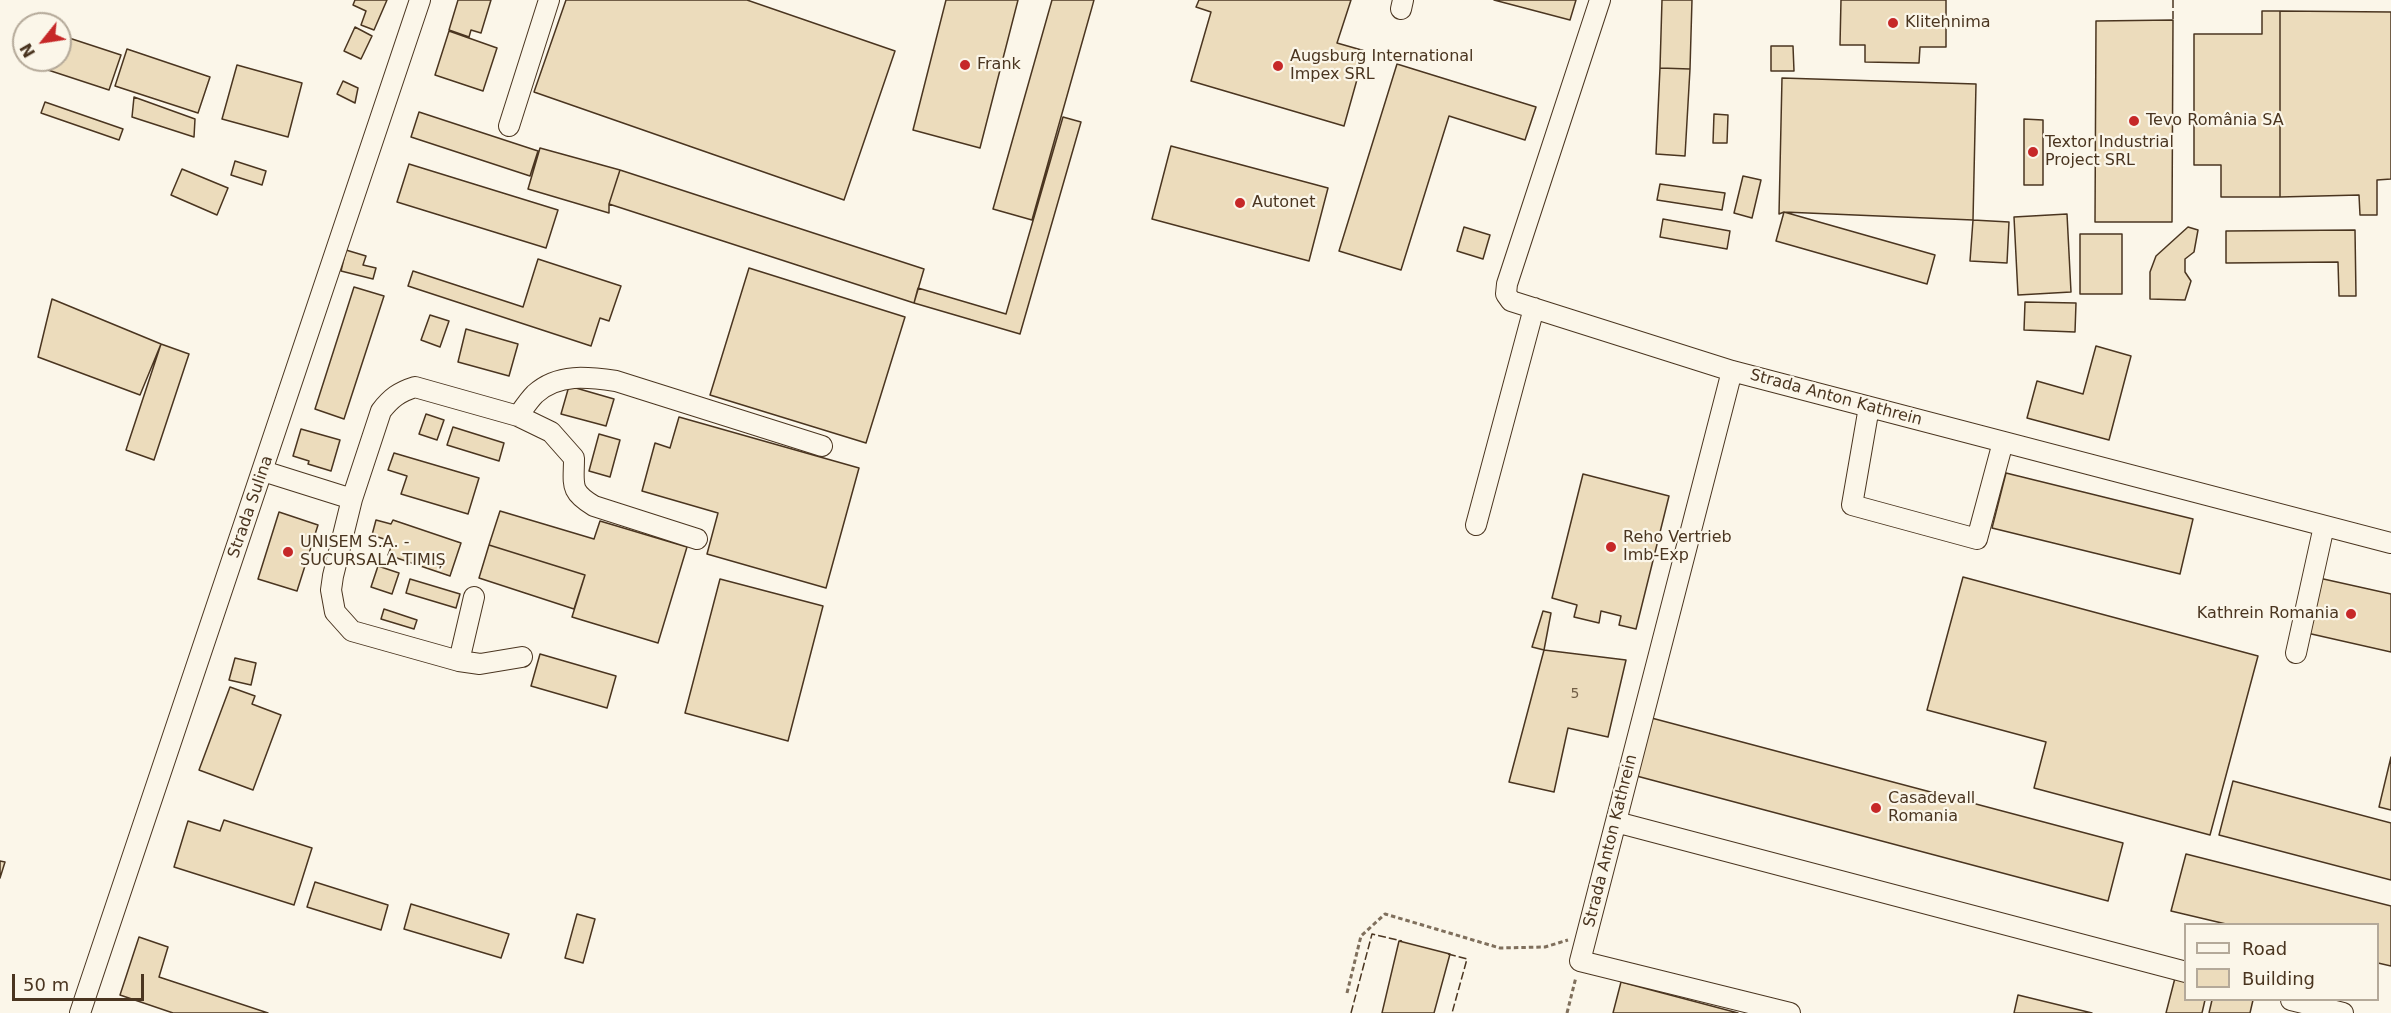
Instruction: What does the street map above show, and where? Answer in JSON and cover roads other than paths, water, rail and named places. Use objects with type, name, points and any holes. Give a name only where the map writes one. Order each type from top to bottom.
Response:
[{"type":"street","name":"Strada Sulina","points":[[80,1013],[420,0]]},
{"type":"street","points":[[509,126],[549,0]]},
{"type":"street","points":[[1600,0],[1507,284],[1506,294],[1511,301],[1732,371]]},
{"type":"street","points":[[1476,525],[1534,308]]},
{"type":"street","name":"Strada Anton Kathrein","points":[[1791,1013],[1580,961],[1732,371],[2391,543]]},
{"type":"street","points":[[518,416],[536,393],[554,383],[570,377],[592,378],[616,381],[822,446]]},
{"type":"street","points":[[522,657],[480,664],[459,661],[352,631],[335,612],[331,590],[333,576],[352,499],[381,411],[401,391],[415,387],[518,416],[551,432],[574,458],[574,489],[582,499],[594,506],[697,539]]},
{"type":"street","points":[[1869,407],[1852,505],[1977,539],[2003,442]]},
{"type":"street","points":[[263,471],[352,499]]},
{"type":"street","points":[[2296,653],[2324,526]]},
{"type":"street","points":[[459,661],[474,597]]},
{"type":"street","points":[[1616,822],[2184,971]]},
{"type":"street","points":[[2298,1001],[2343,1013]]},
{"type":"place","name":"Klitehnima","points":[[1893,23]]},
{"type":"place","name":"Frank","points":[[965,65]]},
{"type":"place","name":"Augsburg International Impex SRL","points":[[1278,66]]},
{"type":"place","name":"Tevo România SA","points":[[2134,121]]},
{"type":"place","name":"Textor Industrial Project SRL","points":[[2033,152]]},
{"type":"place","name":"Autonet","points":[[1240,203]]},
{"type":"place","name":"Reho Vertrieb Imb-Exp","points":[[1611,547]]},
{"type":"place","name":"UNISEM S.A. - SUCURSALA TIMIȘ","points":[[288,552]]},
{"type":"place","name":"Kathrein Romania","points":[[2351,614]]},
{"type":"place","name":"Casadevall Romania","points":[[1876,808]]}]
